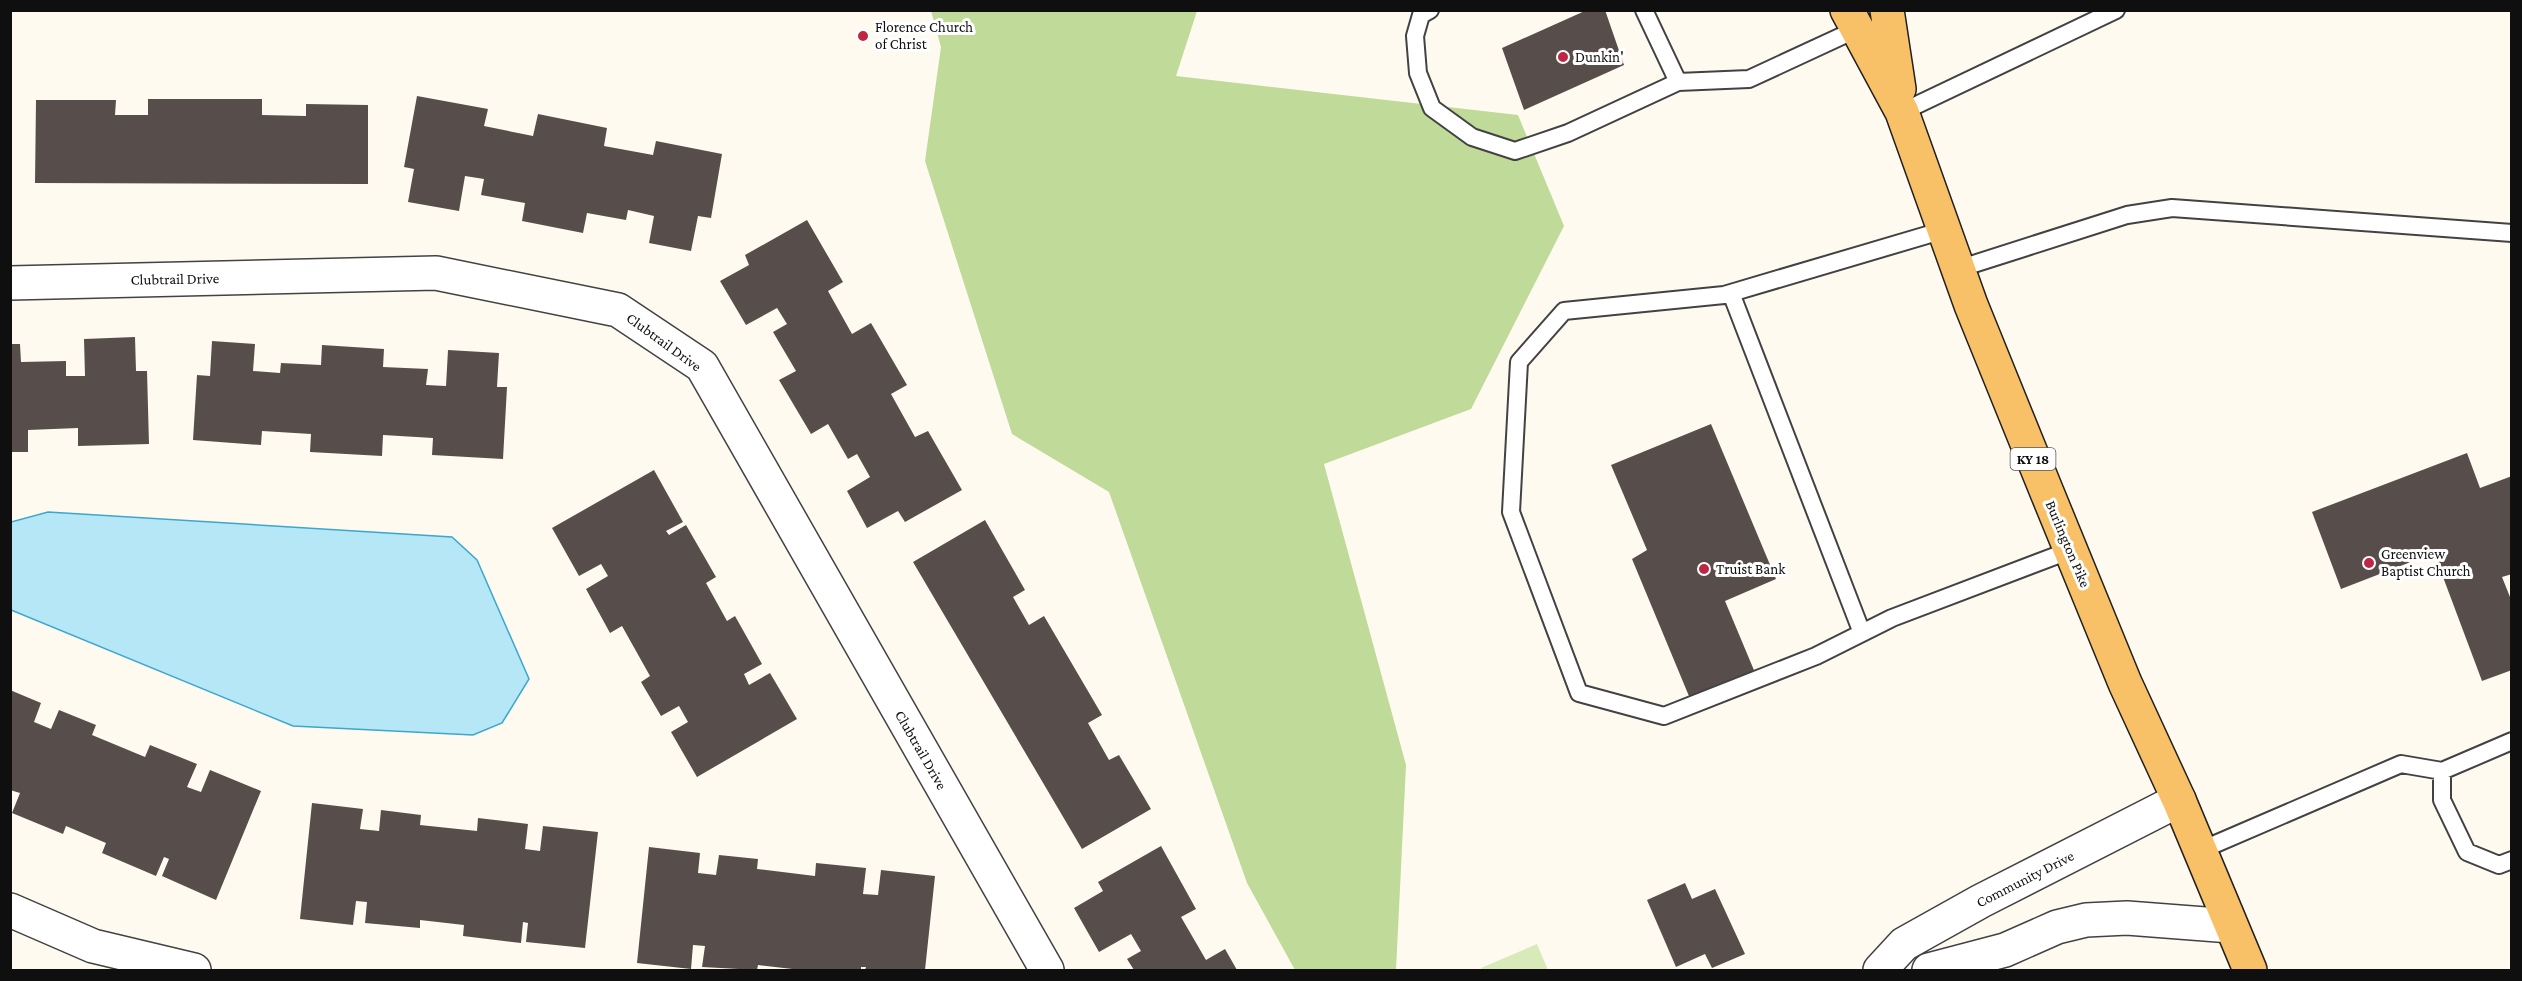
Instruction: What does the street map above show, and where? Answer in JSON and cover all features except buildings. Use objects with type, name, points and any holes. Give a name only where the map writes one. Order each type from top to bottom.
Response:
[{"type":"main road","name":"Burlington Pike","points":[[1887,10],[1902,112]]},
{"type":"main road","name":"Burlington Pike","points":[[1852,20],[1902,112],[1958,269],[2071,550],[2125,682],[2179,800],[2250,970]]},
{"type":"street","name":"Clubtrail Drive","points":[[10,283],[436,273],[618,310],[702,366],[1047,970]]},
{"type":"street","name":"Community Drive","points":[[1880,970],[1904,944],[1981,901],[2179,800]]},
{"type":"street","points":[[10,910],[93,946],[194,970]]},
{"type":"street","points":[[1929,970],[2005,950],[2057,927],[2086,920],[2127,918],[2231,926]]},
{"type":"lane","points":[[1644,10],[1678,82]]},
{"type":"lane","points":[[1902,112],[2116,10]]},
{"type":"lane","points":[[1426,13],[1415,36],[1418,73],[1432,108],[1472,137],[1515,151],[1568,133],[1678,82],[1749,79],[1852,20]]},
{"type":"lane","points":[[1958,269],[2127,215],[2172,208],[2511,232]]},
{"type":"lane","points":[[1944,230],[1731,293],[1564,311],[1519,362],[1512,512],[1579,693],[1664,716],[1816,656],[1892,618],[2071,550]]},
{"type":"lane","points":[[1731,293],[1862,633]]},
{"type":"lane","points":[[2199,851],[2401,764],[2442,771],[2511,741]]},
{"type":"lane","points":[[2442,771],[2442,800],[2467,852],[2499,865],[2511,860]]},
{"type":"green space","points":[[931,11],[1197,11],[1176,76],[1518,115],[1564,226],[1471,409],[1324,464],[1406,765],[1396,970],[1295,970],[1247,883],[1109,492],[1012,434],[925,161],[941,47]]},
{"type":"green space","points":[[1537,944],[1548,970],[1483,970],[1481,968]]},
{"type":"water","points":[[48,512],[452,537],[477,560],[529,679],[502,723],[473,735],[293,726],[11,610],[11,522]]},
{"type":"place","name":"Florence Church of Christ","points":[[863,36]]},
{"type":"place","name":"Dunkin'","points":[[1563,57]]},
{"type":"place","name":"Greenview Baptist Church","points":[[2369,563]]},
{"type":"place","name":"Truist Bank","points":[[1704,569]]}]
